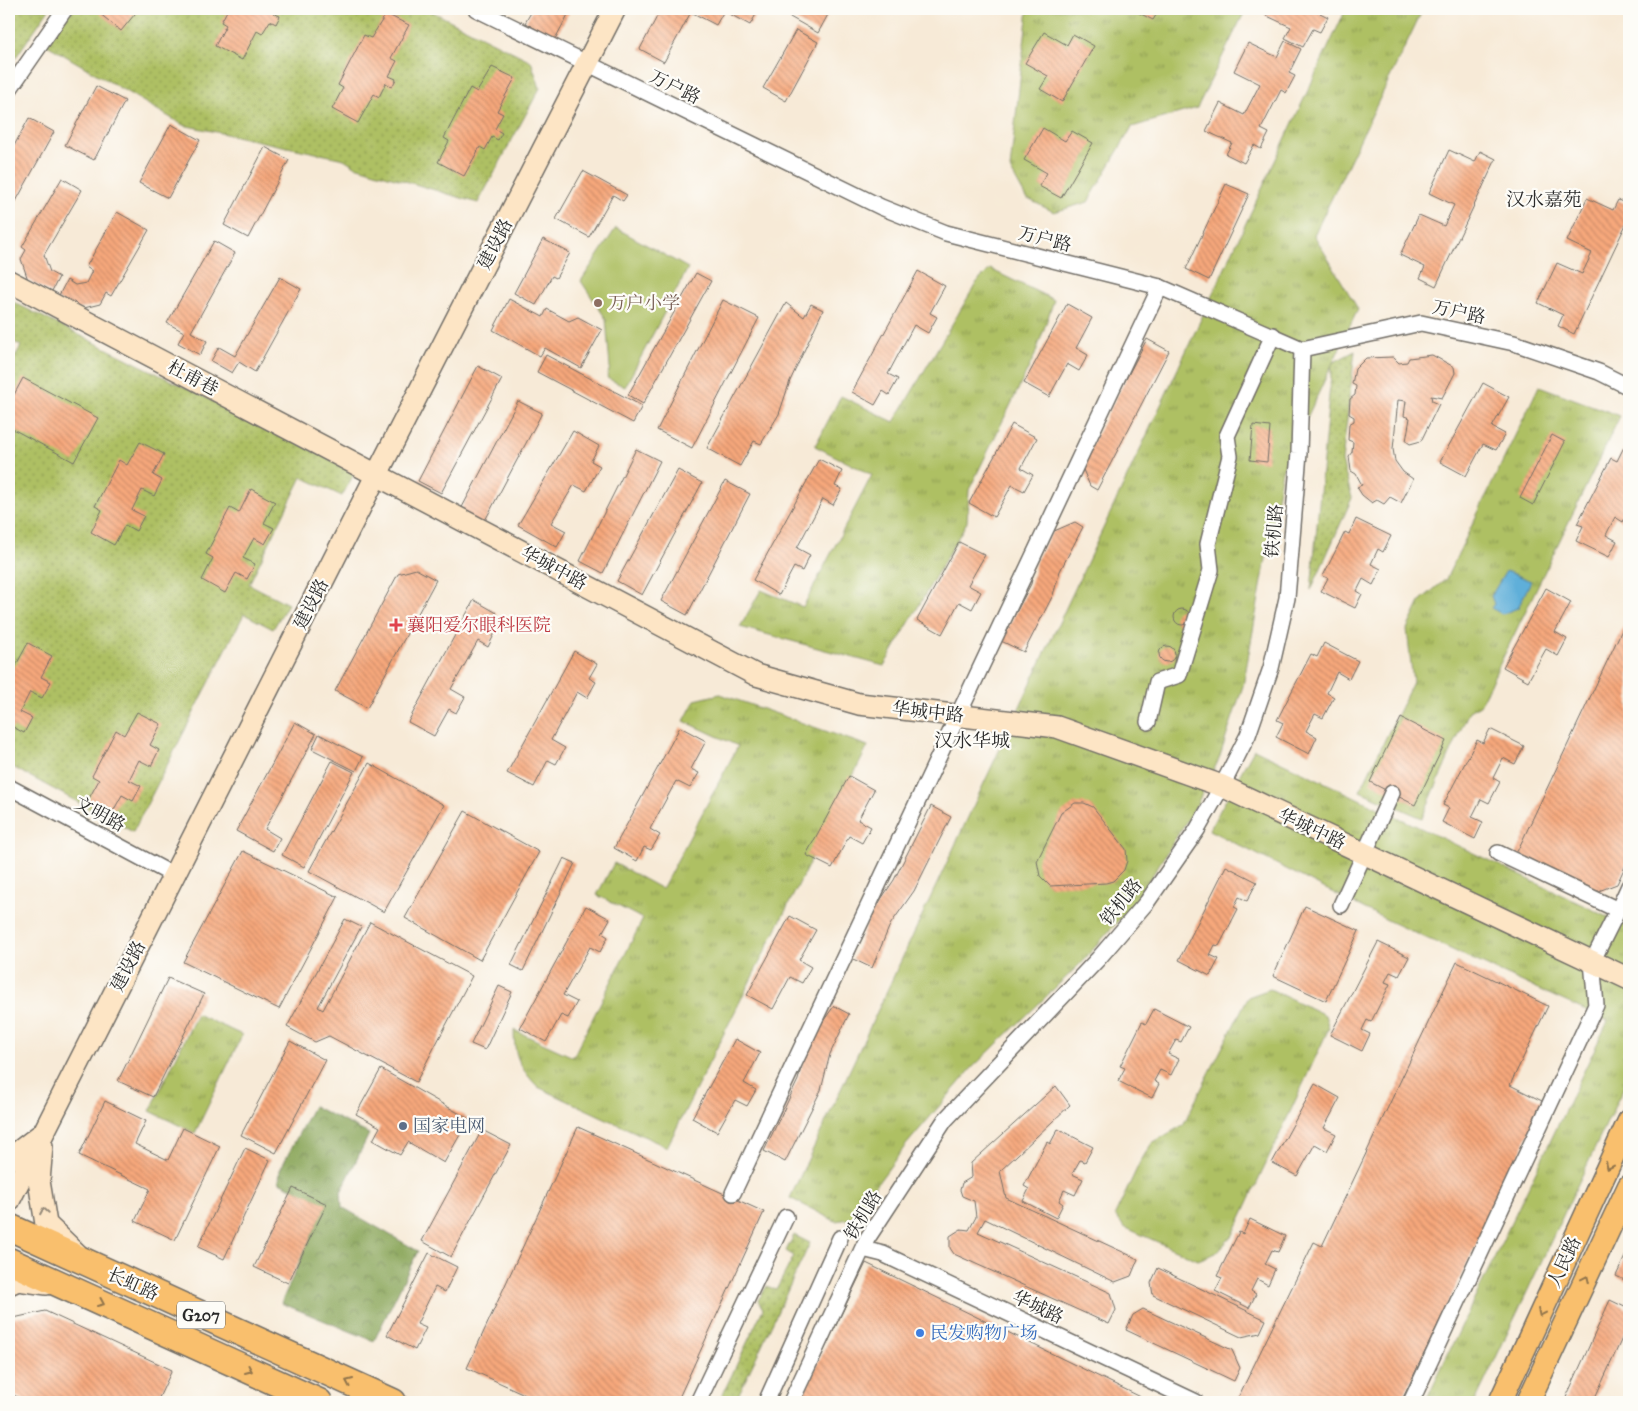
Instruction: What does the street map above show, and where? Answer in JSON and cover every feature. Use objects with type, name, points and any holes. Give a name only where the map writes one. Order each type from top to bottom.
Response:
[{"type":"highway","name":"长虹路","points":[[9,1227],[393,1402]]},
{"type":"highway","name":"长虹路","points":[[9,1261],[319,1402]]},
{"type":"main road","name":"人民路","points":[[1500,1402],[1629,1121]]},
{"type":"main road","name":"人民路","points":[[1528,1402],[1629,1186]]},
{"type":"street","points":[[9,90],[65,9]]},
{"type":"street","name":"万户路","points":[[476,9],[881,207],[938,230],[1160,287],[1302,349],[1421,323],[1514,343],[1599,372],[1629,387]]},
{"type":"street","name":"建设路","points":[[9,1201],[615,9]]},
{"type":"street","name":"杜甫巷","points":[[9,282],[377,474]]},
{"type":"street","points":[[733,1193],[1160,287]]},
{"type":"street","points":[[1148,722],[1157,682],[1179,675],[1193,632],[1211,570],[1208,544],[1230,456],[1227,436],[1273,335]]},
{"type":"street","name":"铁机路","points":[[791,1402],[868,1239],[945,1120],[1098,959],[1142,908],[1196,830],[1222,786],[1248,735],[1271,668],[1287,598],[1299,453],[1302,349]]},
{"type":"street","name":"华城中路","points":[[377,474],[756,675],[859,704],[1057,727],[1222,786],[1629,979]]},
{"type":"street","name":"文明路","points":[[9,787],[174,875]]},
{"type":"street","points":[[1341,905],[1392,793]]},
{"type":"street","points":[[1498,852],[1618,910]]},
{"type":"street","points":[[1411,1402],[1596,1005],[1592,962],[1629,886]]},
{"type":"street","points":[[9,1159],[44,1132]]},
{"type":"street","points":[[44,1132],[39,1182],[46,1224],[84,1261]]},
{"type":"street","points":[[698,1402],[786,1217]]},
{"type":"street","points":[[766,1402],[840,1238]]},
{"type":"street","name":"华城路","points":[[863,1249],[883,1254],[1112,1368],[1196,1402]]},
{"type":"street","points":[[9,1284],[18,1280],[64,1286]]},
{"type":"green space","points":[[9,9],[49,9],[9,67]]},
{"type":"green space","points":[[65,9],[427,9],[531,61],[540,88],[478,203],[355,166],[344,159],[183,125],[42,42]]},
{"type":"green space","points":[[1028,9],[1246,9],[1197,108],[1132,127],[1088,202],[1054,212],[1026,198],[1010,169]]},
{"type":"green space","points":[[1346,9],[1423,9],[1314,235],[1358,309],[1282,471],[1243,686],[1219,759],[1196,806],[1138,898],[1082,962],[972,1068],[906,1145],[851,1219],[835,1221],[790,1198]]},
{"type":"green space","points":[[616,228],[688,268],[625,387],[607,378],[610,367],[606,319],[581,281]]},
{"type":"green space","points":[[990,269],[1054,300],[1035,355],[969,490],[967,522],[884,666],[740,627],[761,590],[803,607],[872,475],[815,446],[841,396],[894,422],[977,282]]},
{"type":"green space","points":[[9,300],[355,472],[342,496],[302,477],[249,584],[288,604],[273,629],[244,614],[133,832],[9,765],[9,367],[21,346],[9,339]]},
{"type":"green space","points":[[1355,351],[1342,461],[1352,498],[1311,590],[1332,363]]},
{"type":"green space","points":[[1539,386],[1620,416],[1480,705],[1469,711],[1422,818],[1360,791],[1413,682],[1407,629],[1421,600],[1446,579]]},
{"type":"green space","points":[[720,694],[868,746],[667,1147],[538,1087],[519,1062],[515,1048],[514,1030],[573,1057],[643,919],[597,895],[614,863],[662,889],[738,746],[684,721],[695,700]]},
{"type":"green space","points":[[1254,749],[1627,926],[1629,923],[1629,1076],[1475,1402],[1425,1402],[1608,1021],[1391,922],[1209,830]]},
{"type":"green space","points":[[1270,989],[1325,1015],[1329,1028],[1233,1235],[1216,1253],[1198,1260],[1124,1227],[1115,1215],[1140,1162],[1152,1143],[1183,1125],[1248,997]]},
{"type":"green space","points":[[197,1014],[242,1035],[195,1133],[150,1111]]},
{"type":"green space","points":[[313,1106],[369,1134],[341,1192],[342,1207],[418,1251],[374,1341],[281,1303],[326,1204],[279,1182],[280,1170]]},
{"type":"green space","points":[[794,1235],[810,1243],[735,1402],[719,1402],[763,1309],[758,1300],[767,1286],[776,1290],[794,1256],[786,1251]]},
{"type":"water","points":[[1506,571],[1531,581],[1518,608],[1502,614],[1491,608],[1494,604],[1491,596]]},
{"type":"building","points":[[101,9],[139,9],[121,31],[98,12]]},
{"type":"building","points":[[228,9],[275,9],[273,13],[280,16],[276,24],[270,21],[262,34],[257,31],[242,60],[215,46],[226,25],[221,22]]},
{"type":"building","points":[[533,9],[571,9],[555,39],[525,23]]},
{"type":"building","points":[[661,9],[725,9],[716,25],[691,12],[664,62],[640,49]]},
{"type":"building","points":[[726,9],[759,9],[750,25],[724,11]]},
{"type":"building","points":[[786,9],[831,9],[818,33],[783,13]]},
{"type":"building","points":[[1131,9],[1160,9],[1153,20]]},
{"type":"building","points":[[1268,9],[1323,9],[1320,13],[1328,17],[1320,32],[1313,29],[1303,47],[1285,38],[1291,27],[1265,15]]},
{"type":"building","points":[[386,14],[409,25],[391,58],[397,61],[389,76],[396,79],[392,87],[386,83],[379,97],[374,94],[358,123],[332,109],[343,88],[338,85],[364,35],[371,38]]},
{"type":"building","points":[[796,30],[818,42],[786,101],[763,88]]},
{"type":"building","points":[[1044,32],[1067,45],[1073,34],[1094,46],[1062,102],[1040,89],[1048,76],[1025,63]]},
{"type":"building","points":[[1285,41],[1301,49],[1289,73],[1295,76],[1286,93],[1281,90],[1261,129],[1269,133],[1261,149],[1254,145],[1244,163],[1226,154],[1232,143],[1206,131],[1220,103],[1244,115],[1260,84],[1234,71],[1248,43],[1277,57]]},
{"type":"building","points":[[492,67],[515,78],[497,111],[503,114],[495,129],[502,133],[498,140],[492,137],[485,150],[480,147],[464,176],[438,162],[449,141],[444,138],[470,88],[477,92]]},
{"type":"building","points":[[96,86],[125,101],[94,160],[65,145]]},
{"type":"building","points":[[29,118],[54,132],[9,214],[9,155]]},
{"type":"building","points":[[171,124],[200,140],[168,198],[139,183]]},
{"type":"building","points":[[1043,128],[1065,141],[1072,131],[1093,143],[1061,198],[1039,186],[1047,173],[1024,160]]},
{"type":"building","points":[[265,147],[289,160],[248,238],[224,225]]},
{"type":"building","points":[[1449,150],[1475,162],[1480,151],[1496,159],[1436,286],[1420,278],[1425,267],[1400,255],[1419,215],[1444,226],[1454,205],[1429,193]]},
{"type":"building","points":[[583,171],[627,195],[623,201],[613,195],[589,237],[556,219]]},
{"type":"building","points":[[62,178],[82,190],[44,255],[50,272],[59,277],[51,293],[28,280],[21,259],[26,250],[22,247]]},
{"type":"building","points":[[1226,184],[1249,194],[1209,280],[1186,269]]},
{"type":"building","points":[[1587,198],[1613,210],[1618,200],[1629,205],[1629,218],[1574,334],[1558,326],[1563,315],[1538,303],[1557,263],[1582,274],[1592,253],[1567,241]]},
{"type":"building","points":[[117,212],[149,230],[111,296],[106,293],[100,304],[76,310],[57,299],[67,280],[75,285],[86,283],[92,271],[86,267]]},
{"type":"building","points":[[543,239],[570,253],[556,278],[552,276],[536,305],[514,293]]},
{"type":"building","points":[[214,241],[235,253],[191,332],[207,341],[200,355],[178,343],[184,332],[167,323]]},
{"type":"building","points":[[918,271],[945,286],[930,313],[937,317],[928,333],[914,325],[888,374],[898,379],[889,395],[883,391],[875,405],[852,392]]},
{"type":"building","points":[[696,273],[711,281],[643,404],[628,395]]},
{"type":"building","points":[[280,277],[301,289],[255,372],[239,362],[232,373],[211,361],[219,347],[235,356]]},
{"type":"building","points":[[509,299],[543,317],[547,309],[569,321],[578,317],[602,330],[581,368],[545,348],[540,356],[493,330]]},
{"type":"building","points":[[723,300],[759,318],[692,448],[657,430]]},
{"type":"building","points":[[786,303],[804,317],[811,304],[823,310],[790,381],[779,414],[761,444],[754,441],[740,466],[707,448]]},
{"type":"building","points":[[1067,304],[1092,318],[1076,348],[1088,355],[1079,371],[1067,364],[1049,397],[1024,383]]},
{"type":"building","points":[[1147,339],[1169,351],[1097,490],[1090,486],[1081,465]]},
{"type":"building","points":[[546,355],[642,406],[633,423],[537,372]]},
{"type":"building","points":[[1432,355],[1454,367],[1455,373],[1442,398],[1431,396],[1432,401],[1439,404],[1421,441],[1410,444],[1406,441],[1410,418],[1404,416],[1406,401],[1398,400],[1393,449],[1395,461],[1403,472],[1413,479],[1401,503],[1390,497],[1384,504],[1377,500],[1372,503],[1362,495],[1357,487],[1362,485],[1356,474],[1351,471],[1349,456],[1352,452],[1353,442],[1348,440],[1349,424],[1354,421],[1354,417],[1349,414],[1350,399],[1355,395],[1356,386],[1352,384],[1355,369],[1366,358],[1393,357],[1399,363],[1407,362],[1409,358]]},
{"type":"building","points":[[478,366],[502,379],[441,493],[418,481]]},
{"type":"building","points":[[23,378],[98,418],[74,462],[9,427],[9,404]]},
{"type":"building","points":[[1483,383],[1509,397],[1492,427],[1505,434],[1496,450],[1483,444],[1466,476],[1440,462]]},
{"type":"building","points":[[518,401],[542,413],[481,528],[458,515]]},
{"type":"building","points":[[1012,424],[1037,438],[1021,468],[1033,475],[1024,491],[1012,485],[994,517],[969,503]]},
{"type":"building","points":[[1253,425],[1270,427],[1267,462],[1250,460]]},
{"type":"building","points":[[573,431],[599,446],[591,461],[600,466],[586,491],[574,485],[551,523],[566,531],[557,547],[518,525]]},
{"type":"building","points":[[1552,435],[1565,442],[1533,505],[1520,498]]},
{"type":"building","points":[[140,442],[164,454],[153,475],[162,480],[154,496],[142,490],[132,510],[144,516],[136,531],[125,525],[114,545],[91,532],[102,510],[95,506],[119,460],[127,465]]},
{"type":"building","points":[[1624,447],[1629,450],[1629,492],[1627,496],[1629,498],[1629,510],[1623,522],[1615,517],[1606,535],[1617,541],[1609,557],[1576,541],[1583,526],[1577,524],[1611,458],[1617,461]]},
{"type":"building","points":[[636,449],[660,461],[603,573],[580,561]]},
{"type":"building","points":[[819,459],[842,471],[835,486],[842,489],[833,505],[823,499],[797,548],[810,555],[802,571],[794,567],[779,595],[753,580]]},
{"type":"building","points":[[678,470],[702,483],[642,595],[617,581]]},
{"type":"building","points":[[725,481],[750,494],[687,615],[661,601]]},
{"type":"building","points":[[251,489],[275,502],[264,523],[274,528],[265,544],[254,538],[243,558],[255,564],[247,579],[236,573],[225,593],[202,580],[213,558],[206,554],[230,508],[239,513]]},
{"type":"building","points":[[1356,519],[1391,536],[1383,552],[1378,549],[1371,564],[1381,569],[1373,585],[1363,579],[1357,591],[1362,594],[1355,608],[1321,591],[1328,578],[1323,576],[1345,532],[1349,534]]},
{"type":"building","points":[[1075,522],[1083,527],[1060,571],[1053,595],[1024,652],[1001,641],[1031,584],[1036,561],[1052,532]]},
{"type":"building","points":[[959,542],[985,555],[968,585],[981,592],[972,609],[959,602],[942,634],[917,620]]},
{"type":"building","name":"襄阳爱尔眼科医院","points":[[416,569],[436,580],[367,708],[335,691],[398,574]]},
{"type":"building","points":[[1546,588],[1571,602],[1555,632],[1567,639],[1558,656],[1546,649],[1528,681],[1503,667]]},
{"type":"building","points":[[474,600],[497,613],[489,627],[496,631],[488,647],[478,641],[451,689],[465,697],[456,713],[449,709],[434,736],[408,722]]},
{"type":"building","points":[[1182,609],[1190,617],[1182,625],[1174,617]]},
{"type":"building","points":[[1629,615],[1629,858],[1617,884],[1596,892],[1516,854]]},
{"type":"building","points":[[28,643],[52,656],[41,677],[51,682],[42,698],[30,692],[20,712],[32,718],[24,733],[13,727],[9,734],[9,663],[15,667]]},
{"type":"building","points":[[1324,643],[1358,661],[1349,679],[1337,672],[1327,693],[1334,697],[1323,718],[1315,714],[1306,731],[1317,737],[1309,754],[1276,737],[1283,723],[1277,720],[1311,654],[1317,657]]},
{"type":"building","points":[[1167,646],[1173,648],[1175,654],[1173,660],[1167,662],[1161,660],[1159,654],[1161,648]]},
{"type":"building","points":[[574,651],[597,664],[589,678],[596,682],[587,698],[577,692],[551,740],[565,748],[556,764],[548,760],[534,787],[507,773]]},
{"type":"building","points":[[137,712],[161,724],[150,745],[159,750],[151,766],[139,760],[129,780],[141,786],[133,801],[122,795],[111,815],[87,802],[99,780],[92,776],[116,730],[124,735]]},
{"type":"building","points":[[1401,718],[1446,741],[1415,805],[1370,782]]},
{"type":"building","points":[[295,722],[316,734],[265,829],[280,838],[273,851],[236,831]]},
{"type":"building","points":[[680,727],[706,741],[691,769],[699,773],[690,788],[676,781],[650,829],[660,835],[651,850],[644,847],[637,861],[614,848]]},
{"type":"building","points":[[1490,729],[1524,746],[1515,764],[1503,758],[1493,778],[1500,782],[1489,803],[1481,799],[1472,817],[1483,822],[1475,839],[1442,822],[1449,808],[1443,805],[1477,740],[1483,743]]},
{"type":"building","points":[[319,734],[363,757],[356,771],[312,749]]},
{"type":"building","points":[[332,761],[354,772],[304,867],[282,855]]},
{"type":"building","points":[[369,763],[444,805],[384,912],[309,871]]},
{"type":"building","points":[[849,776],[874,790],[858,820],[871,827],[862,843],[849,836],[832,868],[806,855]]},
{"type":"building","points":[[1075,803],[1084,803],[1093,807],[1126,849],[1127,861],[1124,870],[1113,881],[1050,886],[1040,876],[1037,861],[1061,813]]},
{"type":"building","points":[[931,806],[951,817],[914,891],[890,925],[872,968],[853,959],[869,917],[894,880]]},
{"type":"building","points":[[465,811],[539,852],[480,960],[405,918]]},
{"type":"building","points":[[243,851],[338,897],[279,1009],[183,962]]},
{"type":"building","points":[[564,858],[575,863],[523,971],[511,965]]},
{"type":"building","points":[[1226,866],[1257,882],[1247,901],[1239,897],[1234,907],[1238,909],[1219,946],[1215,945],[1210,955],[1219,959],[1210,976],[1179,960]]},
{"type":"building","points":[[586,906],[610,919],[602,933],[608,937],[600,952],[590,947],[563,995],[577,1002],[568,1018],[561,1015],[546,1042],[520,1028]]},
{"type":"building","points":[[1305,906],[1359,931],[1326,1001],[1273,976]]},
{"type":"building","points":[[790,916],[816,930],[799,960],[811,967],[802,983],[790,977],[773,1009],[747,995]]},
{"type":"building","points":[[345,919],[361,927],[318,1007],[323,1010],[370,922],[472,976],[416,1082],[329,1036],[315,1042],[287,1027]]},
{"type":"building","points":[[1378,942],[1409,957],[1399,976],[1390,972],[1385,982],[1390,984],[1371,1022],[1367,1020],[1362,1030],[1370,1034],[1362,1051],[1330,1035]]},
{"type":"building","points":[[1457,962],[1548,1006],[1510,1085],[1544,1102],[1401,1402],[1241,1402],[1237,1400],[1314,1242],[1322,1246]]},
{"type":"building","points":[[168,978],[204,994],[153,1097],[118,1081]]},
{"type":"building","points":[[499,986],[512,992],[485,1050],[471,1044]]},
{"type":"building","points":[[834,1006],[849,1014],[830,1054],[821,1090],[785,1162],[764,1151],[798,1080],[807,1044]]},
{"type":"building","points":[[1154,1009],[1189,1027],[1181,1042],[1176,1040],[1168,1054],[1179,1059],[1171,1075],[1160,1070],[1154,1081],[1159,1084],[1152,1098],[1118,1081],[1125,1068],[1120,1066],[1142,1022],[1146,1024]]},
{"type":"building","points":[[735,1039],[760,1053],[744,1083],[756,1090],[747,1106],[735,1100],[717,1132],[692,1118]]},
{"type":"building","points":[[290,1041],[325,1060],[276,1153],[241,1135]]},
{"type":"building","points":[[381,1069],[469,1119],[444,1163],[408,1142],[400,1155],[373,1140],[380,1127],[356,1114]]},
{"type":"building","points":[[1315,1084],[1340,1098],[1324,1128],[1336,1134],[1327,1151],[1315,1144],[1297,1176],[1272,1163]]},
{"type":"building","points":[[1056,1086],[1070,1105],[1000,1171],[1006,1198],[1138,1259],[1131,1276],[1115,1282],[985,1219],[978,1232],[1111,1293],[1116,1310],[1109,1324],[954,1254],[950,1248],[950,1236],[961,1229],[969,1230],[976,1217],[974,1201],[962,1196],[960,1190],[962,1183],[972,1177],[971,1163]]},
{"type":"building","points":[[105,1101],[146,1121],[135,1144],[168,1160],[183,1128],[220,1146],[175,1240],[135,1221],[150,1189],[79,1155]]},
{"type":"building","points":[[578,1127],[764,1212],[677,1402],[542,1402],[467,1368]]},
{"type":"building","points":[[1058,1129],[1093,1147],[1085,1162],[1080,1160],[1072,1174],[1083,1179],[1075,1195],[1064,1190],[1059,1201],[1063,1204],[1056,1218],[1023,1201],[1029,1189],[1024,1186],[1047,1142],[1050,1144]]},
{"type":"building","points":[[482,1130],[511,1145],[451,1257],[422,1241]]},
{"type":"building","points":[[245,1148],[270,1160],[224,1259],[198,1247]]},
{"type":"building","points":[[293,1188],[327,1204],[288,1283],[254,1267]]},
{"type":"building","points":[[1250,1219],[1285,1236],[1278,1252],[1272,1250],[1265,1264],[1275,1269],[1268,1285],[1257,1279],[1251,1291],[1256,1294],[1249,1308],[1215,1291],[1222,1278],[1217,1276],[1239,1232],[1243,1234]]},
{"type":"building","points":[[1629,1248],[1629,1282],[1616,1276]]},
{"type":"building","points":[[429,1253],[457,1267],[445,1292],[435,1287],[417,1324],[426,1328],[415,1350],[387,1335]]},
{"type":"building","name":"民发购物广场","points":[[866,1263],[1151,1402],[799,1402]]},
{"type":"building","points":[[1158,1268],[1266,1320],[1260,1333],[1241,1337],[1153,1295],[1151,1283]]},
{"type":"building","points":[[1610,1300],[1629,1309],[1629,1323],[1593,1402],[1564,1402]]},
{"type":"building","points":[[1143,1309],[1232,1350],[1240,1368],[1234,1381],[1126,1330],[1133,1315]]},
{"type":"building","points":[[45,1311],[172,1370],[157,1402],[28,1402],[9,1393],[9,1319]]},
{"type":"building","points":[[1629,1387],[1629,1402],[1623,1402]]},
{"type":"place","name":"万户小学","points":[[598,303]]},
{"type":"place","name":"襄阳爱尔眼科医院","points":[[396,625]]},
{"type":"place","name":"国家电网","points":[[403,1126]]},
{"type":"place","name":"民发购物广场","points":[[920,1333]]},
{"type":"district","name":"汉水嘉苑","points":[[1544,199]]},
{"type":"district","name":"汉水华城","points":[[972,740]]}]
